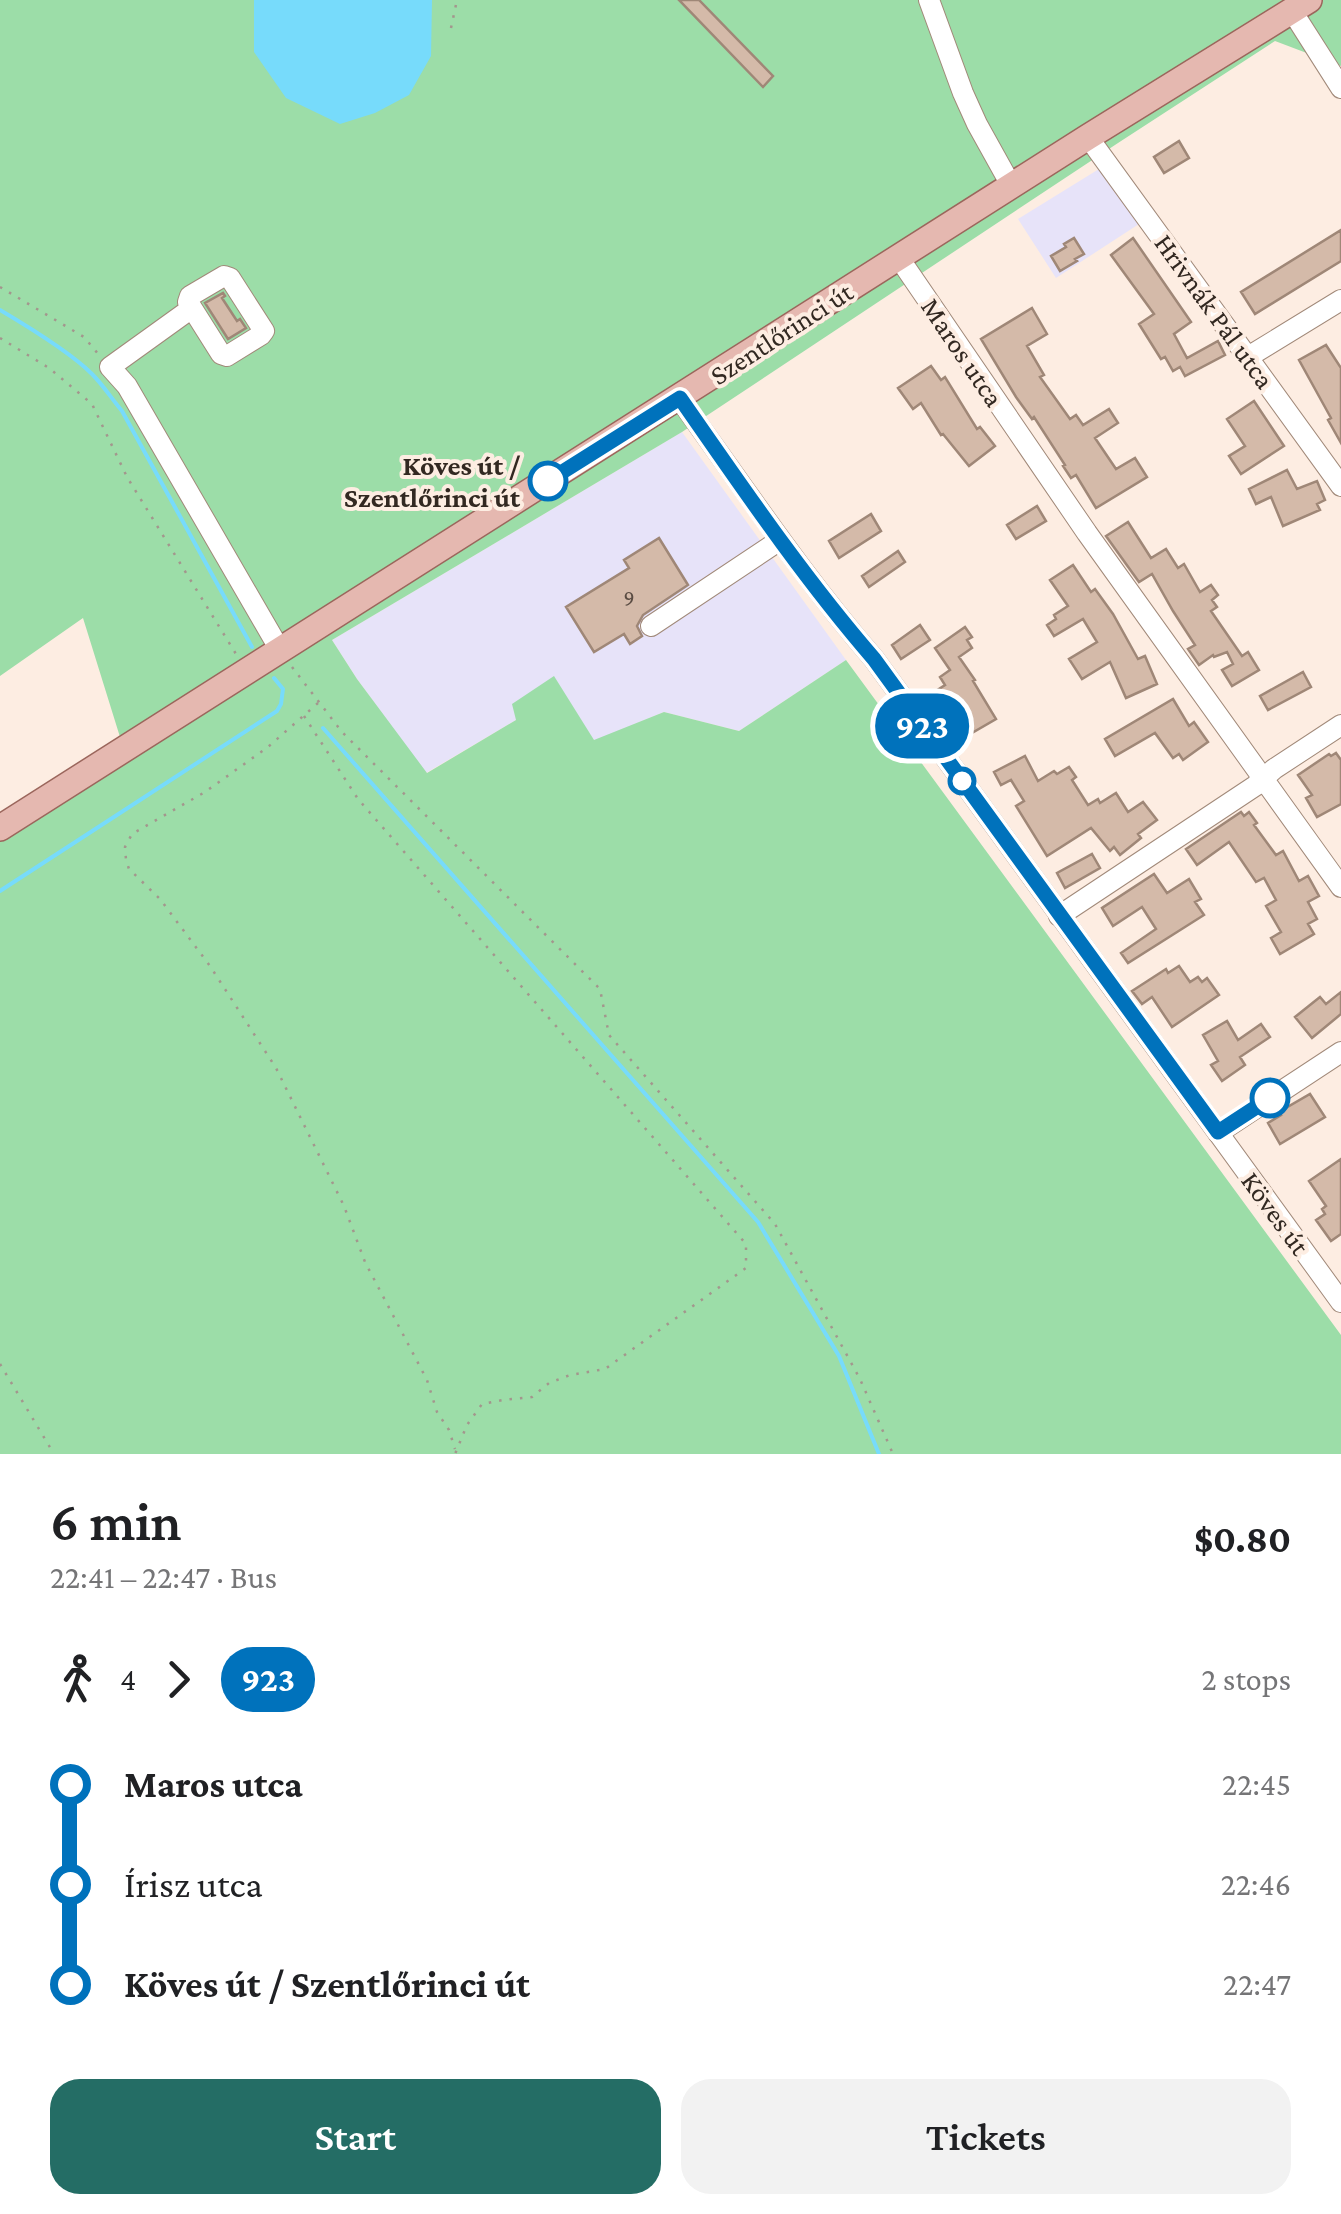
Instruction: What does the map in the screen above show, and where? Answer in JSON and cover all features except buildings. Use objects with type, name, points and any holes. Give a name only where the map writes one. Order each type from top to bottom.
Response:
[{"type":"main road","name":"Szentlőrinci út","points":[[0,828],[1300,5]]},
{"type":"street","points":[[930,0],[977,124],[1012,187]]},
{"type":"street","points":[[1300,5],[1341,88]]},
{"type":"street","name":"Hrivnák Pál utca","points":[[1088,137],[1341,485]]},
{"type":"street","name":"Maros utca","points":[[899,258],[1076,517],[1341,887]]},
{"type":"street","points":[[1248,356],[1341,300]]},
{"type":"street","points":[[192,308],[110,367],[127,386],[280,650]]},
{"type":"street","name":"Köves út","points":[[680,398],[780,540],[874,659],[1341,1302]]},
{"type":"street","points":[[651,626],[780,540]]},
{"type":"street","points":[[1059,916],[1341,725]]},
{"type":"street","points":[[1218,1132],[1341,1052]]},
{"type":"path","points":[[451,28],[457,0]]},
{"type":"path","points":[[0,288],[84,338],[110,367]]},
{"type":"path","points":[[0,338],[49,368],[92,404],[127,477],[247,672]]},
{"type":"path","points":[[280,650],[342,732],[600,989],[610,1034],[775,1224],[860,1378],[892,1454]]},
{"type":"path","points":[[318,704],[268,747],[205,792],[132,834],[125,847],[126,860],[129,869],[160,899],[210,966],[276,1068],[344,1206],[365,1262],[427,1380],[456,1452]]},
{"type":"path","points":[[304,716],[358,799],[746,1244],[746,1268],[605,1369],[549,1383],[532,1398],[482,1404],[467,1425],[456,1452]]},
{"type":"path","points":[[0,1364],[54,1454]]},
{"type":"shaded area","points":[[1099,169],[1139,224],[1056,278],[1018,219]]},
{"type":"shaded area","points":[[682,432],[846,660],[739,731],[664,712],[594,741],[554,677],[516,720],[426,773],[332,640]]},
{"type":"green space","points":[[0,0],[1341,0],[1341,66],[1275,41],[682,432],[332,640],[427,773],[516,720],[512,704],[554,676],[594,740],[664,712],[739,731],[846,660],[1341,1335],[1341,1454],[0,1454],[0,813],[120,737],[83,618],[0,676]]},
{"type":"water","points":[[254,0],[432,0],[431,56],[409,95],[375,113],[340,124],[286,98],[254,52]]},
{"type":"waterway","points":[[0,310],[83,366],[122,411],[252,647]]},
{"type":"waterway","points":[[0,891],[277,711],[283,689],[274,678]]},
{"type":"waterway","points":[[323,728],[758,1222],[839,1356],[879,1454]]},
{"type":"bus line","name":"923","points":[[548,481],[680,398],[780,540],[874,659],[1218,1132],[1270,1098]]},
{"type":"place","name":"Köves út / Szentlőrinci út","points":[[548,481]]}]
